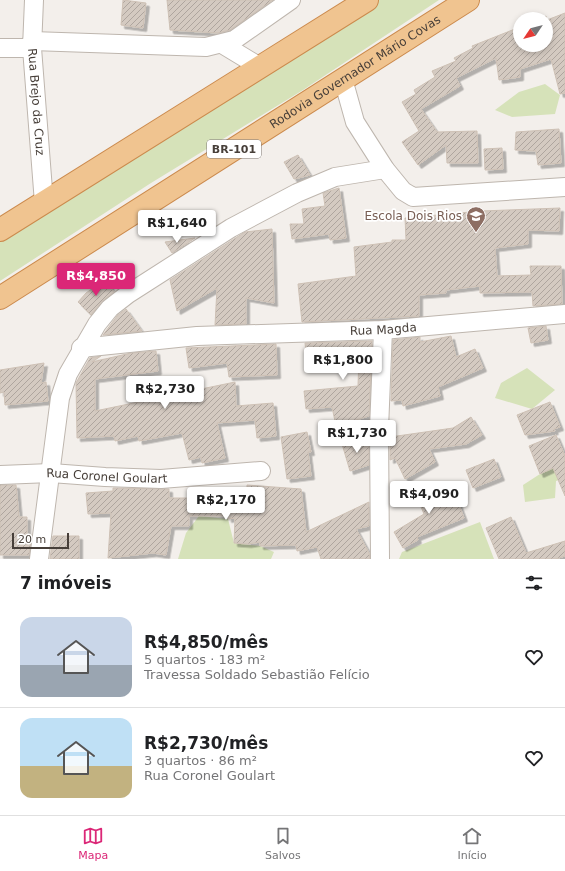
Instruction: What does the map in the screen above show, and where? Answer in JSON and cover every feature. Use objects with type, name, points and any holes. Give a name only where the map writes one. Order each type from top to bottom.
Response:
[{"type":"highway","points":[[0,230],[367,0]]},
{"type":"highway","name":"Rodovia Governador Mário Covas","points":[[0,298],[468,0]]},
{"type":"street","name":"Rua Brejo da Cruz","points":[[34,0],[32,44],[44,203]]},
{"type":"street","points":[[0,48],[32,44],[206,47],[234,40],[291,0]]},
{"type":"street","points":[[222,44],[260,67]]},
{"type":"street","points":[[343,79],[355,122],[385,169],[403,192],[413,197],[565,186]]},
{"type":"street","points":[[39,559],[60,398],[68,374],[82,348],[97,324],[110,308],[128,294],[232,228],[297,192],[335,176],[385,169]]},
{"type":"street","name":"Rua Magda","points":[[82,348],[197,336],[383,330],[565,314]]},
{"type":"street","points":[[380,559],[379,430],[383,330]]},
{"type":"street","name":"Rua Coronel Goulart","points":[[0,475],[51,473],[161,479],[261,471]]},
{"type":"green space","points":[[378,0],[439,0],[303,90],[151,183],[0,281],[0,240]]},
{"type":"green space","points":[[545,84],[560,95],[555,114],[512,117],[495,110],[519,92]]},
{"type":"green space","points":[[527,368],[555,390],[532,409],[495,398],[501,383]]},
{"type":"green space","points":[[565,463],[565,478],[556,481],[555,498],[525,502],[523,485],[540,474]]},
{"type":"green space","points":[[199,516],[228,519],[234,543],[260,546],[274,552],[271,559],[178,559],[186,533]]},
{"type":"green space","points":[[480,522],[494,559],[399,559],[402,552]]},
{"type":"building","points":[[123,0],[146,3],[143,28],[121,25]]},
{"type":"building","points":[[167,0],[273,0],[230,30],[218,33],[170,30]]},
{"type":"building","points":[[565,13],[565,93],[560,94],[551,59],[520,69],[520,77],[499,80],[496,58],[456,78],[460,86],[421,109],[437,132],[477,131],[478,163],[447,163],[446,145],[418,165],[402,142],[419,131],[402,102],[416,94],[414,90],[435,77],[432,71],[456,61],[454,58],[473,48],[472,46],[513,30],[513,52],[553,52],[553,18]]},
{"type":"building","points":[[559,129],[561,163],[538,165],[536,151],[515,150],[516,132]]},
{"type":"building","points":[[502,148],[503,169],[485,170],[484,149]]},
{"type":"building","points":[[298,155],[310,175],[294,179],[284,162]]},
{"type":"building","points":[[339,188],[346,238],[330,240],[329,234],[292,239],[290,224],[304,224],[302,209],[325,206],[323,193]]},
{"type":"building","points":[[560,208],[559,231],[528,230],[528,244],[495,248],[497,276],[531,275],[530,266],[561,266],[562,304],[533,306],[532,292],[480,293],[480,286],[446,290],[446,293],[419,295],[419,316],[302,322],[298,284],[356,276],[354,247],[392,242],[392,240],[406,240],[405,218],[481,211]]},
{"type":"building","points":[[272,229],[274,303],[246,298],[246,324],[215,325],[217,288],[177,311],[170,280],[245,232]]},
{"type":"building","points":[[195,238],[172,253],[165,242]]},
{"type":"building","points":[[106,279],[114,292],[102,301],[91,315],[78,302],[86,293]]},
{"type":"building","points":[[126,309],[142,331],[103,335],[117,316]]},
{"type":"building","points":[[546,326],[548,340],[531,343],[528,328]]},
{"type":"building","points":[[451,336],[456,357],[475,349],[483,368],[438,387],[440,396],[403,406],[402,400],[391,401],[393,340],[420,337],[420,342]]},
{"type":"building","points":[[372,341],[369,416],[336,426],[332,407],[306,409],[304,391],[358,386],[359,355],[331,362],[331,359],[307,362],[305,343]]},
{"type":"building","points":[[276,344],[277,375],[229,377],[227,363],[189,368],[186,348]]},
{"type":"building","points":[[156,351],[158,371],[95,379],[95,411],[235,382],[236,406],[273,403],[276,436],[257,438],[255,420],[217,423],[225,458],[202,463],[201,457],[189,460],[182,433],[139,441],[138,436],[115,441],[114,436],[77,438],[76,383],[90,358],[101,356],[92,362],[131,353]]},
{"type":"building","points":[[44,363],[41,383],[46,382],[48,401],[5,405],[4,392],[0,393],[0,370]]},
{"type":"building","points":[[550,402],[560,427],[554,429],[555,431],[525,435],[517,415]]},
{"type":"building","points":[[471,417],[482,435],[466,444],[429,449],[435,462],[405,479],[395,458],[390,460],[390,437],[453,428]]},
{"type":"building","points":[[307,432],[311,452],[308,452],[311,476],[287,479],[281,437]]},
{"type":"building","points":[[556,435],[565,456],[565,496],[553,468],[540,474],[529,446]]},
{"type":"building","points":[[369,440],[369,465],[350,471],[342,444]]},
{"type":"building","points":[[494,459],[501,477],[473,488],[466,470]]},
{"type":"building","points":[[436,482],[447,507],[458,502],[464,518],[417,537],[418,540],[403,548],[394,532],[424,514],[414,490]]},
{"type":"building","points":[[0,485],[16,485],[19,517],[27,517],[27,535],[32,535],[29,555],[0,555]]},
{"type":"building","points":[[247,485],[301,489],[306,532],[369,502],[369,526],[356,529],[369,553],[370,559],[321,559],[317,547],[297,551],[296,545],[260,546],[260,542],[248,544],[234,543],[235,518],[228,519],[228,516],[189,516],[189,526],[171,526],[166,555],[153,553],[108,558],[111,513],[88,514],[86,493],[113,491],[113,488],[169,489],[169,498],[216,498],[247,494]]},
{"type":"building","points":[[511,517],[526,553],[565,541],[565,556],[556,559],[499,559],[486,528]]},
{"type":"building","points":[[53,536],[79,536],[79,559],[50,559]]},
{"type":"place","name":"Escola Dois Rios","points":[[476,233]]}]
